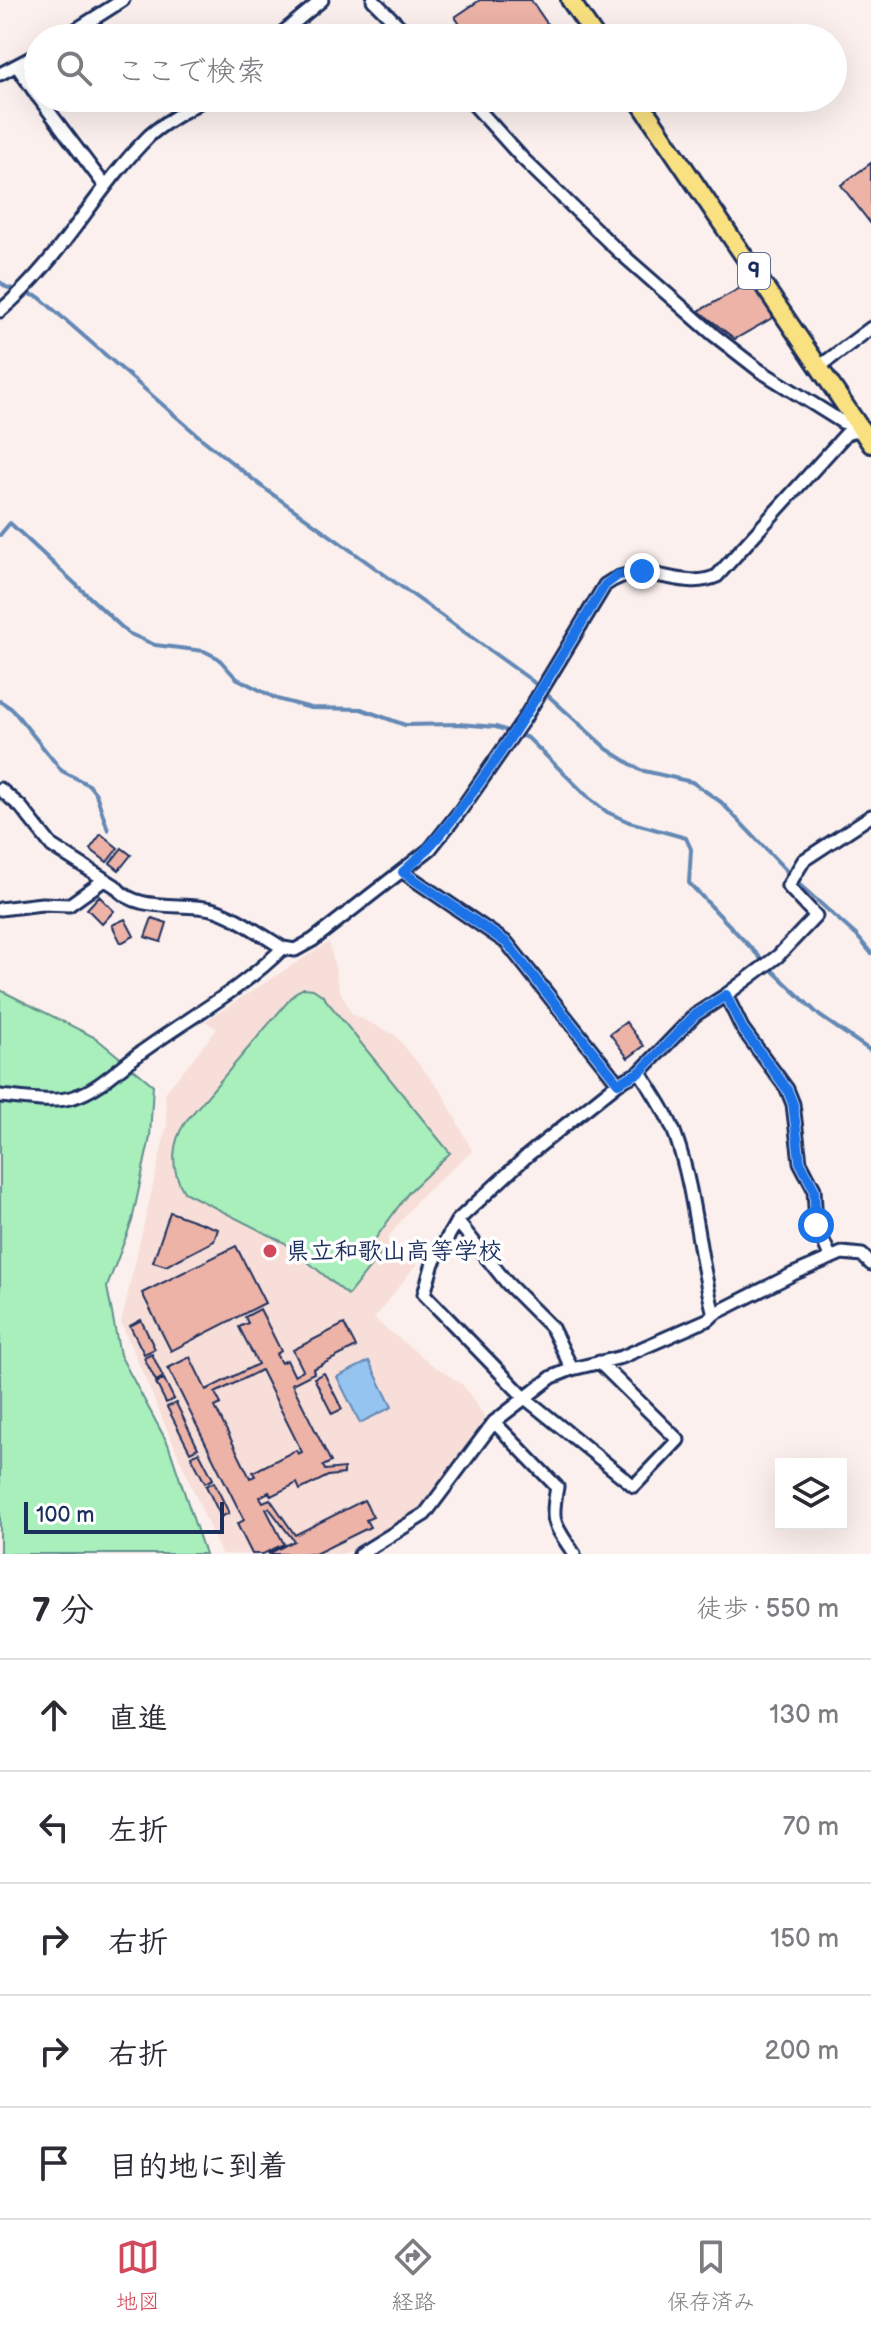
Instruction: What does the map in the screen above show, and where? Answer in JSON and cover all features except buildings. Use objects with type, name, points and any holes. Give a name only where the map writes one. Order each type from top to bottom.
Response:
[{"type":"main road","points":[[570,0],[586,24]]},
{"type":"main road","name":"9","points":[[646,112],[871,444]]},
{"type":"street","points":[[85,24],[123,0]]},
{"type":"street","points":[[291,24],[322,0]]},
{"type":"street","points":[[373,0],[397,24]]},
{"type":"street","points":[[0,74],[24,62]]},
{"type":"street","points":[[17,66],[24,76]]},
{"type":"street","points":[[49,112],[105,186]]},
{"type":"street","points":[[0,311],[36,279],[105,186],[151,134],[185,112]]},
{"type":"street","points":[[481,112],[522,158],[690,315],[759,370],[842,422],[860,429]]},
{"type":"street","points":[[819,367],[871,328]]},
{"type":"street","points":[[0,789],[21,807],[52,846],[115,886],[121,894],[138,902],[213,909],[283,948],[295,950],[313,940],[430,849],[524,719],[605,585],[618,575],[642,571],[703,582],[717,576],[846,434],[860,429]]},
{"type":"street","points":[[599,1362],[678,1440],[634,1486],[525,1398],[424,1294],[433,1263],[457,1221],[528,1155],[618,1083],[640,1072],[695,1015],[778,956],[816,916],[788,886],[804,860],[871,816]]},
{"type":"street","points":[[403,872],[507,943],[618,1083]]},
{"type":"street","points":[[0,909],[42,904],[69,905],[104,880]]},
{"type":"street","points":[[0,1096],[43,1099],[73,1097],[100,1083],[258,974],[283,948]]},
{"type":"street","points":[[726,995],[742,1028],[787,1089],[793,1104],[800,1162],[814,1189],[816,1225],[831,1258]]},
{"type":"street","points":[[640,1072],[675,1135],[691,1191],[706,1286],[714,1314]]},
{"type":"street","points":[[457,1221],[507,1283],[552,1328],[572,1369]]},
{"type":"street","points":[[360,1554],[404,1530],[425,1514],[494,1422],[552,1377],[622,1357],[665,1340],[793,1274],[842,1253],[862,1255],[871,1264]]},
{"type":"street","points":[[494,1422],[557,1487],[553,1523],[574,1554]]},
{"type":"shaded area","name":"県立和歌山高等学校","points":[[329,942],[340,991],[352,1014],[395,1035],[443,1094],[472,1151],[418,1199],[387,1239],[417,1263],[374,1319],[463,1385],[486,1419],[417,1515],[348,1552],[221,1554],[121,1323],[167,1125],[165,1093],[217,1029],[205,1021]]},
{"type":"green space","points":[[304,988],[322,995],[450,1153],[409,1192],[373,1242],[383,1251],[348,1295],[285,1243],[184,1192],[176,1174],[175,1147],[186,1121],[296,992]]},
{"type":"green space","points":[[0,990],[96,1038],[153,1085],[150,1137],[132,1221],[107,1287],[120,1355],[168,1444],[205,1554],[0,1554]]},
{"type":"water","points":[[369,1361],[392,1407],[360,1423],[337,1377]]},
{"type":"waterway","points":[[0,282],[6,287],[39,297],[202,439],[264,488],[531,680],[607,749],[640,770],[692,782],[721,802],[801,886],[857,936],[871,953]]},
{"type":"waterway","points":[[0,535],[10,523],[128,633],[155,645],[204,651],[218,658],[236,678],[277,699],[311,708],[361,709],[405,725],[496,727],[528,738],[607,812],[629,822],[686,838],[691,849],[689,883],[820,1016],[871,1051]]},
{"type":"waterway","points":[[0,701],[12,709],[62,771],[89,785],[96,794],[108,830]]},
{"type":"place","name":"県立和歌山高等学校","points":[[270,1251]]},
{"type":"route","points":[[642,571],[618,575],[605,585],[524,719],[460,811],[430,849],[403,872],[507,943],[618,1083],[640,1072],[695,1015],[726,995],[742,1028],[787,1089],[793,1104],[800,1162],[814,1189],[816,1225]]}]
